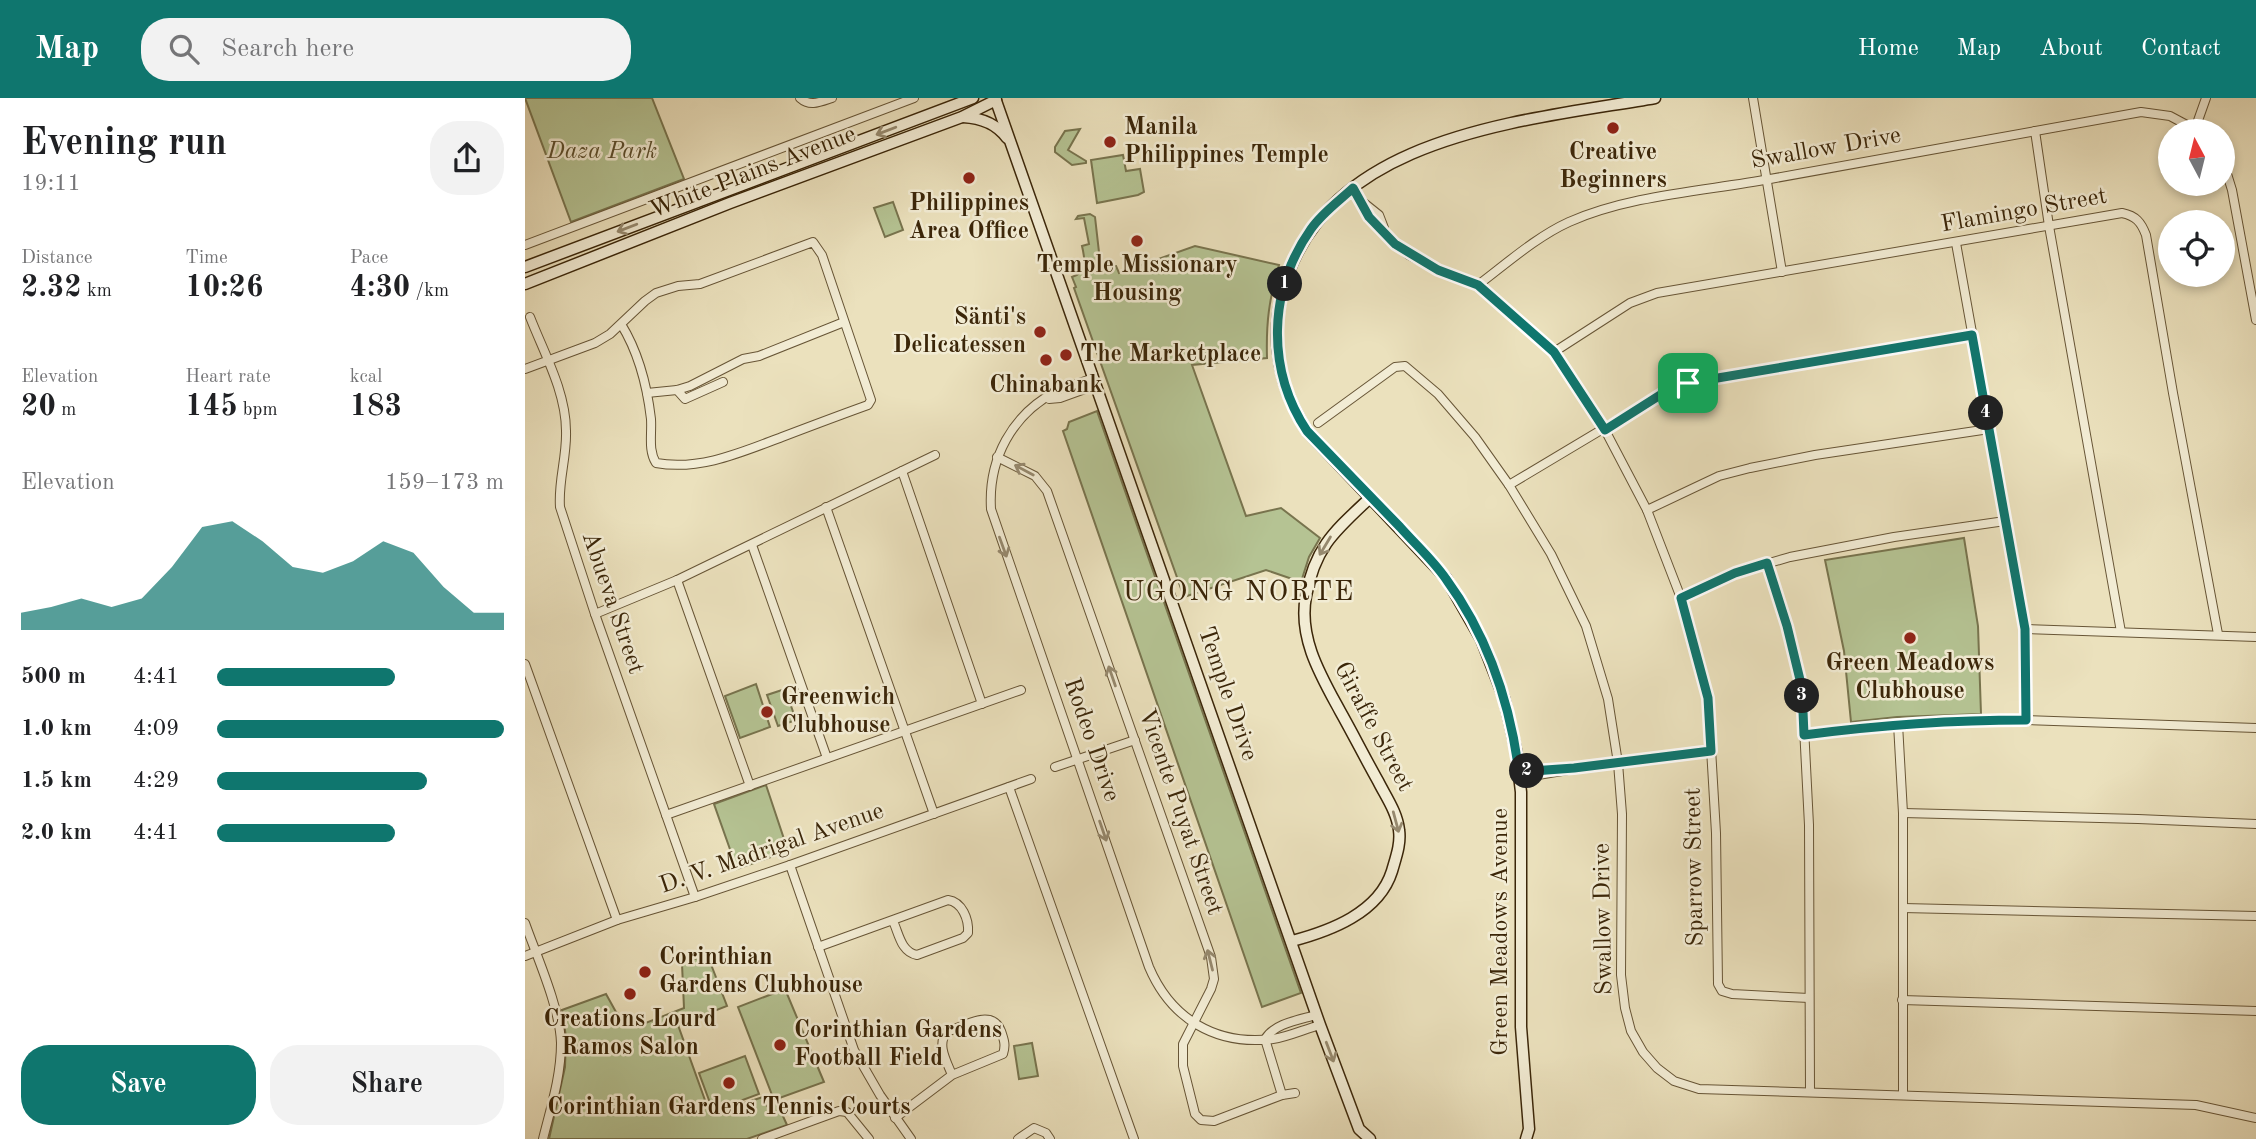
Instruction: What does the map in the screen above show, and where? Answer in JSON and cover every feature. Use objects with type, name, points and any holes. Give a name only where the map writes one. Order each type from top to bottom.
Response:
[{"type":"street","points":[[800,98],[804,102],[817,104],[832,98]]},
{"type":"street","points":[[525,245],[914,98]]},
{"type":"street","name":"White Plains Avenue","points":[[525,267],[973,98]]},
{"type":"street","name":"Green Meadows Avenue","points":[[1538,1139],[1528,1134],[1521,1027],[1519,775],[1504,698],[1490,658],[1465,608],[1445,578],[1307,431],[1295,412],[1278,360],[1276,334],[1282,295],[1295,255],[1311,229],[1353,188],[1401,158],[1477,130],[1626,100],[1655,98]]},
{"type":"street","points":[[1753,98],[1782,272]]},
{"type":"street","points":[[2200,119],[2206,98]]},
{"type":"street","name":"White Plains Avenue","points":[[525,284],[730,203],[962,117],[995,99]]},
{"type":"street","name":"Temple Drive","points":[[995,99],[1318,1020],[1359,1129],[1370,1139]]},
{"type":"street","name":"Swallow Drive","points":[[1478,285],[1537,241],[1566,223],[1596,211],[2141,112],[2176,119]]},
{"type":"street","points":[[962,117],[974,117],[989,122],[1005,134],[1012,146]]},
{"type":"street","points":[[2035,131],[2120,632]]},
{"type":"street","name":"Sparrow Street","points":[[1353,188],[1361,201],[1378,215],[1395,244],[1409,255],[1438,270],[1478,285],[1554,352],[1605,430],[1647,510],[1681,598],[1708,698],[1716,833],[1718,985],[1722,991],[1732,994],[1809,998]]},
{"type":"street","points":[[726,191],[730,203]]},
{"type":"street","points":[[2233,196],[2256,320]]},
{"type":"street","name":"Flamingo Street","points":[[1554,352],[1630,303],[1657,293],[2122,213],[2133,216],[2142,224],[2147,235],[2218,634]]},
{"type":"street","points":[[525,369],[595,343],[656,293],[678,286],[700,284],[813,242],[822,255],[871,400],[868,405],[707,463],[656,463],[653,458],[647,393],[637,354],[621,324]]},
{"type":"street","points":[[1956,243],[2025,629],[2026,720]]},
{"type":"street","name":"Abueva Street","points":[[530,317],[556,383],[566,429],[559,490],[560,507],[594,614],[695,897]]},
{"type":"street","points":[[647,393],[690,386],[743,359],[759,356],[844,322]]},
{"type":"street","points":[[1509,485],[1668,390],[1688,383],[1972,335]]},
{"type":"street","name":"Swallow Drive","points":[[1318,423],[1401,365],[1438,394],[1475,437],[1509,485],[1551,554],[1586,626],[1608,699],[1618,763],[1622,814],[1621,975],[1625,1008],[1631,1031],[1643,1052],[1657,1068],[1674,1081],[1699,1089],[2196,1105],[2256,1118]]},
{"type":"street","points":[[677,390],[685,398],[723,382]]},
{"type":"street","name":"Rodeo Drive","points":[[1095,382],[1046,399],[1024,414],[1010,433],[993,471],[990,497],[994,521],[1154,980],[1171,1004],[1193,1023],[1236,1040],[1265,1039]]},
{"type":"street","points":[[1647,510],[1719,476],[1750,468],[1815,455],[1989,429]]},
{"type":"street","points":[[594,614],[677,580],[935,455]]},
{"type":"street","name":"Vicente Puyat Street","points":[[997,457],[1035,476],[1047,491],[1213,968],[1211,989],[1183,1044],[1182,1055],[1195,1114],[1201,1120],[1214,1121],[1282,1095],[1295,1093]]},
{"type":"street","points":[[902,471],[982,704]]},
{"type":"street","name":"Giraffe Street","points":[[1292,941],[1337,926],[1361,911],[1379,895],[1389,880],[1400,843],[1395,814],[1316,666],[1306,623],[1306,597],[1322,547],[1371,497]]},
{"type":"street","points":[[826,507],[934,814]]},
{"type":"street","points":[[1681,598],[1735,573],[1767,563],[1894,537],[2005,521]]},
{"type":"street","points":[[752,544],[827,758]]},
{"type":"street","points":[[1767,563],[1787,626],[1802,688],[1809,825],[1810,1092]]},
{"type":"street","points":[[677,580],[750,786]]},
{"type":"street","points":[[2025,629],[2256,637]]},
{"type":"street","points":[[525,664],[617,920]]},
{"type":"street","points":[[666,815],[1021,690]]},
{"type":"street","points":[[1804,735],[1958,720],[2256,728]]},
{"type":"street","points":[[1898,724],[1903,813],[1903,1095]]},
{"type":"street","points":[[1055,767],[1135,740]]},
{"type":"street","points":[[1519,775],[1711,751]]},
{"type":"street","name":"D. V. Madrigal Avenue","points":[[525,956],[617,920],[790,865],[1031,779]]},
{"type":"street","points":[[1009,787],[1134,1139]]},
{"type":"street","points":[[1903,813],[2256,824]]},
{"type":"street","points":[[790,865],[854,1050],[895,1118],[911,1139]]},
{"type":"street","points":[[818,947],[948,900],[961,906],[969,927],[963,938],[917,955],[904,948],[893,921]]},
{"type":"street","points":[[1903,908],[2256,916]]},
{"type":"street","points":[[525,923],[555,1011],[561,1041],[558,1079],[543,1139]]},
{"type":"street","points":[[1902,1000],[2256,1011]]},
{"type":"street","points":[[895,1118],[952,1075],[1003,1054],[1005,1043],[998,1023],[987,1018],[947,1032],[942,1037],[941,1045],[952,1075]]},
{"type":"street","points":[[1282,1095],[1265,1039],[1269,1032],[1277,1028],[1318,1020]]},
{"type":"street","points":[[762,1139],[839,1111],[848,1112],[869,1139]]},
{"type":"street","points":[[1017,1139],[1034,1128],[1046,1133],[1049,1139]]},
{"type":"green space","name":"Daza Park","points":[[525,98],[652,98],[684,179],[571,222]]},
{"type":"green space","points":[[1080,129],[1068,150],[1086,163],[1072,165],[1055,152],[1055,147],[1065,131]]},
{"type":"green space","points":[[1123,155],[1126,171],[1140,169],[1144,192],[1097,203],[1091,160]]},
{"type":"green space","points":[[893,202],[903,230],[885,237],[874,208]]},
{"type":"green space","points":[[1090,214],[1095,217],[1100,261],[1105,266],[1116,266],[1119,273],[1195,246],[1279,265],[1269,311],[1267,358],[1192,365],[1246,516],[1281,508],[1320,538],[1309,557],[1301,582],[1266,570],[1184,597],[1074,288],[1076,287],[1072,277],[1081,272],[1084,264],[1082,246],[1089,244],[1084,218],[1076,219],[1078,216]]},
{"type":"green space","points":[[1097,411],[1301,993],[1262,1007],[1063,431],[1067,429],[1069,422]]},
{"type":"green space","name":"Green Meadows Clubhouse","points":[[1964,538],[1978,626],[1981,714],[1897,717],[1851,722],[1844,651],[1825,560]]},
{"type":"green space","points":[[756,684],[770,727],[740,738],[725,696]]},
{"type":"green space","points":[[785,689],[796,720],[778,726],[767,695]]},
{"type":"green space","points":[[766,785],[788,851],[737,869],[714,804]]},
{"type":"green space","points":[[707,954],[727,1006],[678,1025],[710,1114],[763,1097],[767,1106],[777,1103],[787,1125],[747,1139],[549,1139],[565,1067],[566,1037],[562,1010],[606,994],[616,1012],[638,1026],[684,1008],[682,964]]},
{"type":"green space","name":"Corinthian Gardens Football Field","points":[[785,989],[824,1082],[774,1100],[738,1007]]},
{"type":"green space","points":[[1032,1043],[1038,1076],[1019,1079],[1014,1046]]},
{"type":"green space","name":"Corinthian Gardens Tennis Courts","points":[[745,1056],[759,1094],[713,1111],[699,1073]]},
{"type":"place","name":"Creative Beginners","points":[[1613,128]]},
{"type":"place","name":"Manila Philippines Temple","points":[[1110,142]]},
{"type":"place","name":"Philippines Area Office","points":[[969,178]]},
{"type":"place","name":"Temple Missionary Housing","points":[[1137,241]]},
{"type":"place","name":"Sänti's Delicatessen","points":[[1040,332]]},
{"type":"place","name":"The Marketplace","points":[[1066,355]]},
{"type":"place","name":"Chinabank","points":[[1046,360]]},
{"type":"place","name":"Green Meadows Clubhouse","points":[[1910,638]]},
{"type":"place","name":"Greenwich Clubhouse","points":[[767,712]]},
{"type":"place","name":"Corinthian Gardens Clubhouse","points":[[645,972]]},
{"type":"place","name":"Creations Lourd Ramos Salon","points":[[630,994]]},
{"type":"place","name":"Corinthian Gardens Football Field","points":[[780,1045]]},
{"type":"place","name":"Corinthian Gardens Tennis Courts","points":[[729,1083]]},
{"type":"district","name":"UGONG NORTE","points":[[1239,593]]},
{"type":"route","points":[[1353,188],[1369,217],[1395,244],[1409,255],[1438,270],[1478,285],[1554,352],[1605,430],[1668,390],[1688,383],[1972,335],[2025,629],[2026,720],[1958,720],[1884,725],[1804,735],[1802,688],[1787,626],[1767,563],[1735,573],[1681,598],[1708,698],[1711,751],[1519,772],[1504,698],[1494,668],[1465,608],[1419,547],[1307,431],[1295,412],[1278,360],[1276,334],[1279,308],[1295,255],[1311,229],[1353,188]]}]
